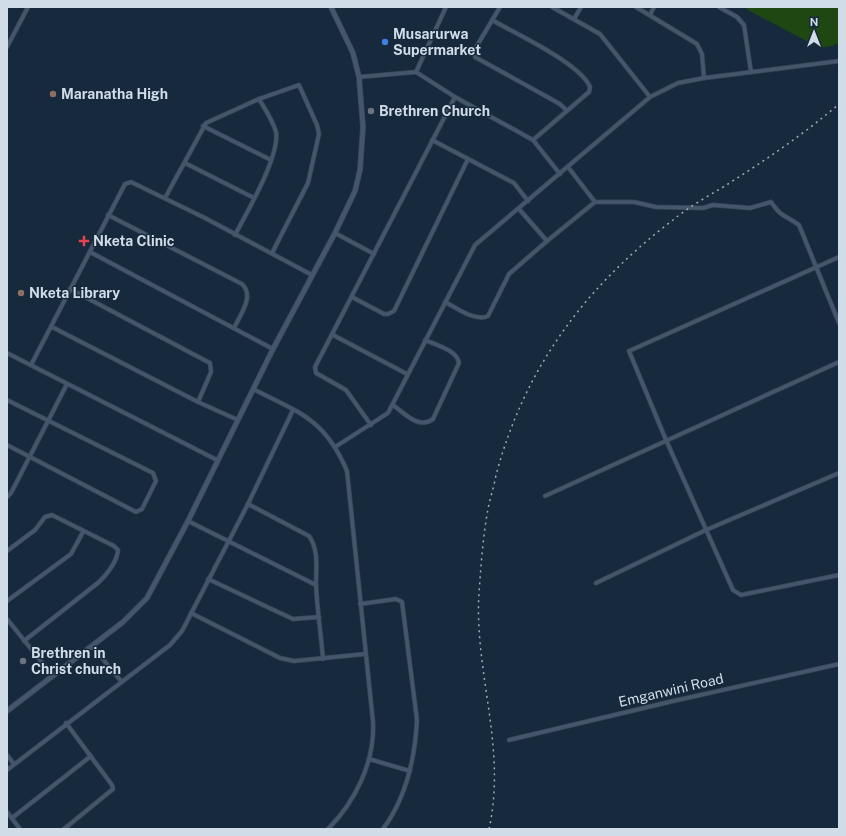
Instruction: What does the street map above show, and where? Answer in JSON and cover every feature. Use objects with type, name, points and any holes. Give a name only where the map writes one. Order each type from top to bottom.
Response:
[{"type":"street","points":[[7,47],[28,7]]},
{"type":"street","points":[[7,711],[52,675],[130,617],[142,605],[188,521],[272,349],[335,233],[355,191],[360,170],[364,127],[359,77],[353,53],[331,7]]},
{"type":"street","points":[[416,72],[446,7]]},
{"type":"street","points":[[500,7],[475,49],[475,57],[560,104],[567,111]]},
{"type":"street","points":[[552,7],[600,34],[650,97]]},
{"type":"street","points":[[574,19],[581,7]]},
{"type":"street","points":[[636,7],[701,48],[704,78]]},
{"type":"street","points":[[650,15],[654,7]]},
{"type":"street","points":[[719,7],[737,17],[744,25],[751,72]]},
{"type":"street","points":[[492,20],[571,65],[587,81],[590,90],[533,140]]},
{"type":"street","points":[[335,447],[388,413],[475,245],[568,168],[650,97],[678,83],[704,78],[839,61]]},
{"type":"street","points":[[359,77],[416,72],[455,97],[533,140],[560,174]]},
{"type":"street","points":[[165,198],[203,126],[213,119],[259,99],[299,85],[319,131],[308,183],[272,254]]},
{"type":"street","points":[[371,425],[346,390],[315,372],[315,367],[333,335],[455,97]]},
{"type":"street","points":[[235,235],[254,198],[271,160],[276,144],[276,132],[259,99]]},
{"type":"street","points":[[203,126],[271,160]]},
{"type":"street","points":[[432,140],[514,183],[528,201]]},
{"type":"street","points":[[352,297],[384,314],[394,311],[468,159]]},
{"type":"street","points":[[184,163],[254,198]]},
{"type":"street","points":[[568,168],[595,202]]},
{"type":"street","points":[[31,365],[52,327],[108,215],[125,184],[131,182],[165,198],[312,275]]},
{"type":"street","points":[[445,302],[476,317],[481,318],[488,316],[509,274],[595,202],[640,203],[656,207],[703,208],[713,205],[750,208],[770,202],[777,212],[783,217],[799,225],[815,268],[839,323]]},
{"type":"street","points":[[519,209],[547,241]]},
{"type":"street","points":[[108,215],[242,284],[248,290],[248,295],[246,305],[234,328]]},
{"type":"street","points":[[335,233],[374,254]]},
{"type":"street","points":[[90,252],[272,349]]},
{"type":"street","points":[[839,257],[629,351],[666,440],[733,590],[736,593],[741,594],[839,575]]},
{"type":"street","points":[[70,289],[210,363],[211,372],[198,402]]},
{"type":"street","points":[[52,327],[198,402],[238,420]]},
{"type":"street","points":[[333,335],[407,374]]},
{"type":"street","points":[[393,405],[413,419],[424,424],[433,419],[443,399],[456,372],[459,360],[452,352],[425,340]]},
{"type":"street","points":[[7,353],[218,460]]},
{"type":"street","points":[[545,496],[839,362]]},
{"type":"street","points":[[7,497],[11,493],[67,384]]},
{"type":"street","points":[[253,389],[317,424],[335,447],[347,471],[374,730],[369,759],[360,784],[341,813],[328,829]]},
{"type":"street","points":[[7,400],[48,422],[153,473],[156,478],[155,485],[142,508],[136,512],[7,445]]},
{"type":"street","points":[[7,770],[66,723],[170,645],[182,631],[248,504],[293,410]]},
{"type":"street","points":[[596,583],[706,530],[839,473]]},
{"type":"street","points":[[7,491],[11,493]]},
{"type":"street","points":[[248,504],[309,536],[317,563],[316,585],[323,658]]},
{"type":"street","points":[[7,551],[35,530],[48,515],[55,516],[83,532],[117,548],[117,556],[106,576],[24,641]]},
{"type":"street","points":[[188,521],[316,585]]},
{"type":"street","points":[[7,601],[71,554],[83,532]]},
{"type":"street","points":[[208,579],[293,619],[319,617]]},
{"type":"street","points":[[360,604],[396,599],[400,600],[404,605],[417,720],[416,738],[410,771],[398,807],[383,829]]},
{"type":"street","points":[[191,613],[280,658],[294,660],[366,654]]},
{"type":"street","points":[[7,619],[52,675]]},
{"type":"street","points":[[92,646],[121,681]]},
{"type":"street","name":"Emganwini Road","points":[[509,740],[839,664]]},
{"type":"street","points":[[64,829],[112,791],[112,785],[66,723]]},
{"type":"street","points":[[7,755],[14,764]]},
{"type":"street","points":[[12,818],[91,756]]},
{"type":"street","points":[[369,759],[410,771]]},
{"type":"street","points":[[7,812],[20,829]]},
{"type":"green space","points":[[746,7],[839,7],[839,43],[820,48],[748,10]]},
{"type":"railway","points":[[489,829],[494,799],[494,769],[479,622],[479,593],[483,540],[496,475],[508,436],[524,399],[562,332],[612,273],[641,246],[686,210],[771,156],[839,104]]},
{"type":"place","name":"Musarurwa Supermarket","points":[[385,42]]},
{"type":"place","name":"Maranatha High","points":[[53,94]]},
{"type":"place","name":"Brethren Church","points":[[371,111]]},
{"type":"place","name":"Nketa Clinic","points":[[84,241]]},
{"type":"place","name":"Nketa Library","points":[[21,293]]},
{"type":"place","name":"Brethren in Christ church","points":[[23,661]]}]
